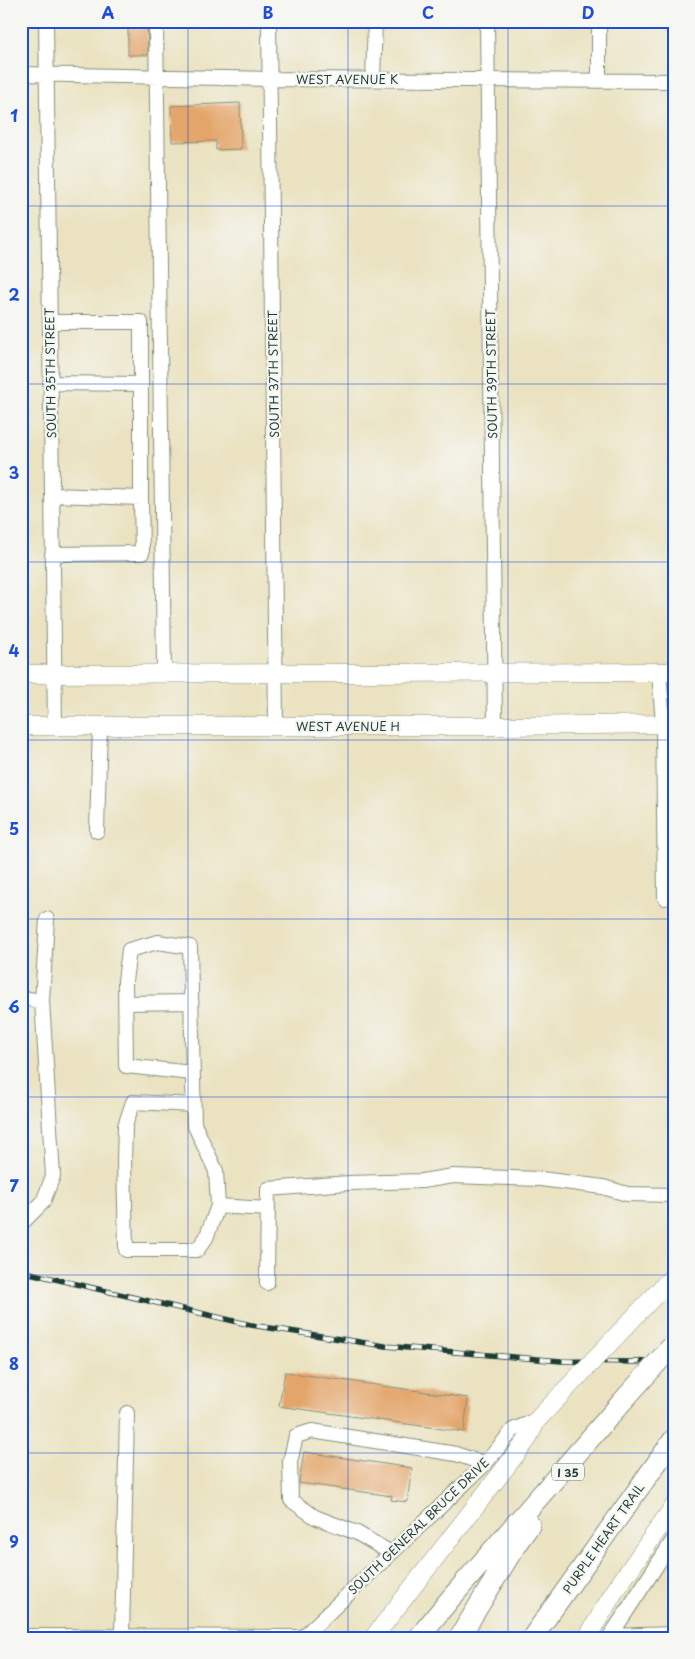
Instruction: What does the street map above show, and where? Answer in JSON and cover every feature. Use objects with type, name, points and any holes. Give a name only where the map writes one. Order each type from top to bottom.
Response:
[{"type":"highway","name":"I 35","points":[[459,1638],[517,1542],[621,1403],[674,1344]]},
{"type":"highway","points":[[418,1638],[621,1403]]},
{"type":"highway","name":"PURPLE HEART TRAIL","points":[[532,1638],[674,1439]]},
{"type":"main road","points":[[21,674],[666,672]]},
{"type":"main road","name":"WEST AVENUE H","points":[[21,726],[668,724]]},
{"type":"main road","name":"SOUTH GENERAL BRUCE DRIVE","points":[[373,1638],[527,1440],[537,1420],[674,1275]]},
{"type":"main road","points":[[587,1638],[614,1592],[674,1506]]},
{"type":"street","name":"SOUTH 35TH STREET","points":[[46,21],[55,725]]},
{"type":"street","points":[[156,21],[164,673]]},
{"type":"street","name":"SOUTH 37TH STREET","points":[[269,21],[276,726]]},
{"type":"street","points":[[373,79],[374,21]]},
{"type":"street","name":"SOUTH 39TH STREET","points":[[487,21],[494,726]]},
{"type":"street","points":[[599,21],[599,81]]},
{"type":"street","name":"WEST AVENUE K","points":[[21,74],[270,79],[674,81]]},
{"type":"street","points":[[50,322],[142,322],[142,553]]},
{"type":"street","points":[[50,383],[141,384]]},
{"type":"street","points":[[52,495],[141,498]]},
{"type":"street","points":[[52,554],[162,554]]},
{"type":"street","points":[[665,898],[668,724],[666,672]]},
{"type":"street","points":[[97,831],[100,725]]},
{"type":"street","points":[[21,1221],[24,1221],[43,1202],[53,1176],[42,1001],[47,919]]},
{"type":"street","points":[[192,1073],[126,1066],[125,981],[129,950],[158,942],[190,947],[194,1124],[216,1171],[218,1206],[206,1238],[197,1250],[126,1250],[125,1126],[133,1102],[193,1105]]},
{"type":"street","points":[[21,998],[42,1001]]},
{"type":"street","points":[[126,1003],[190,1002]]},
{"type":"street","points":[[267,1283],[268,1189],[349,1183],[422,1181],[453,1176],[541,1180],[603,1187],[627,1194],[674,1195]]},
{"type":"street","points":[[218,1206],[268,1209]]},
{"type":"street","points":[[122,1635],[128,1413]]},
{"type":"street","name":"SOUTH GENERAL BRUCE DRIVE","points":[[302,1638],[486,1464],[513,1430],[537,1420]]},
{"type":"street","points":[[392,1553],[358,1532],[315,1517],[291,1500],[290,1462],[296,1436],[312,1431],[456,1454],[486,1464]]},
{"type":"street","points":[[609,1637],[674,1539]]},
{"type":"street","points":[[609,1637],[674,1634]]},
{"type":"street","points":[[21,1636],[122,1635],[302,1638]]},
{"type":"building","points":[[128,21],[147,21],[148,55],[128,55]]},
{"type":"building","points":[[240,103],[241,149],[216,150],[216,141],[172,142],[171,106]]},
{"type":"building","points":[[285,1372],[468,1398],[464,1432],[279,1406]]},
{"type":"building","points":[[304,1452],[412,1468],[407,1502],[391,1500],[392,1496],[299,1483]]},
{"type":"railway","points":[[21,1271],[251,1325],[385,1346],[561,1361],[634,1362],[674,1360]]}]
